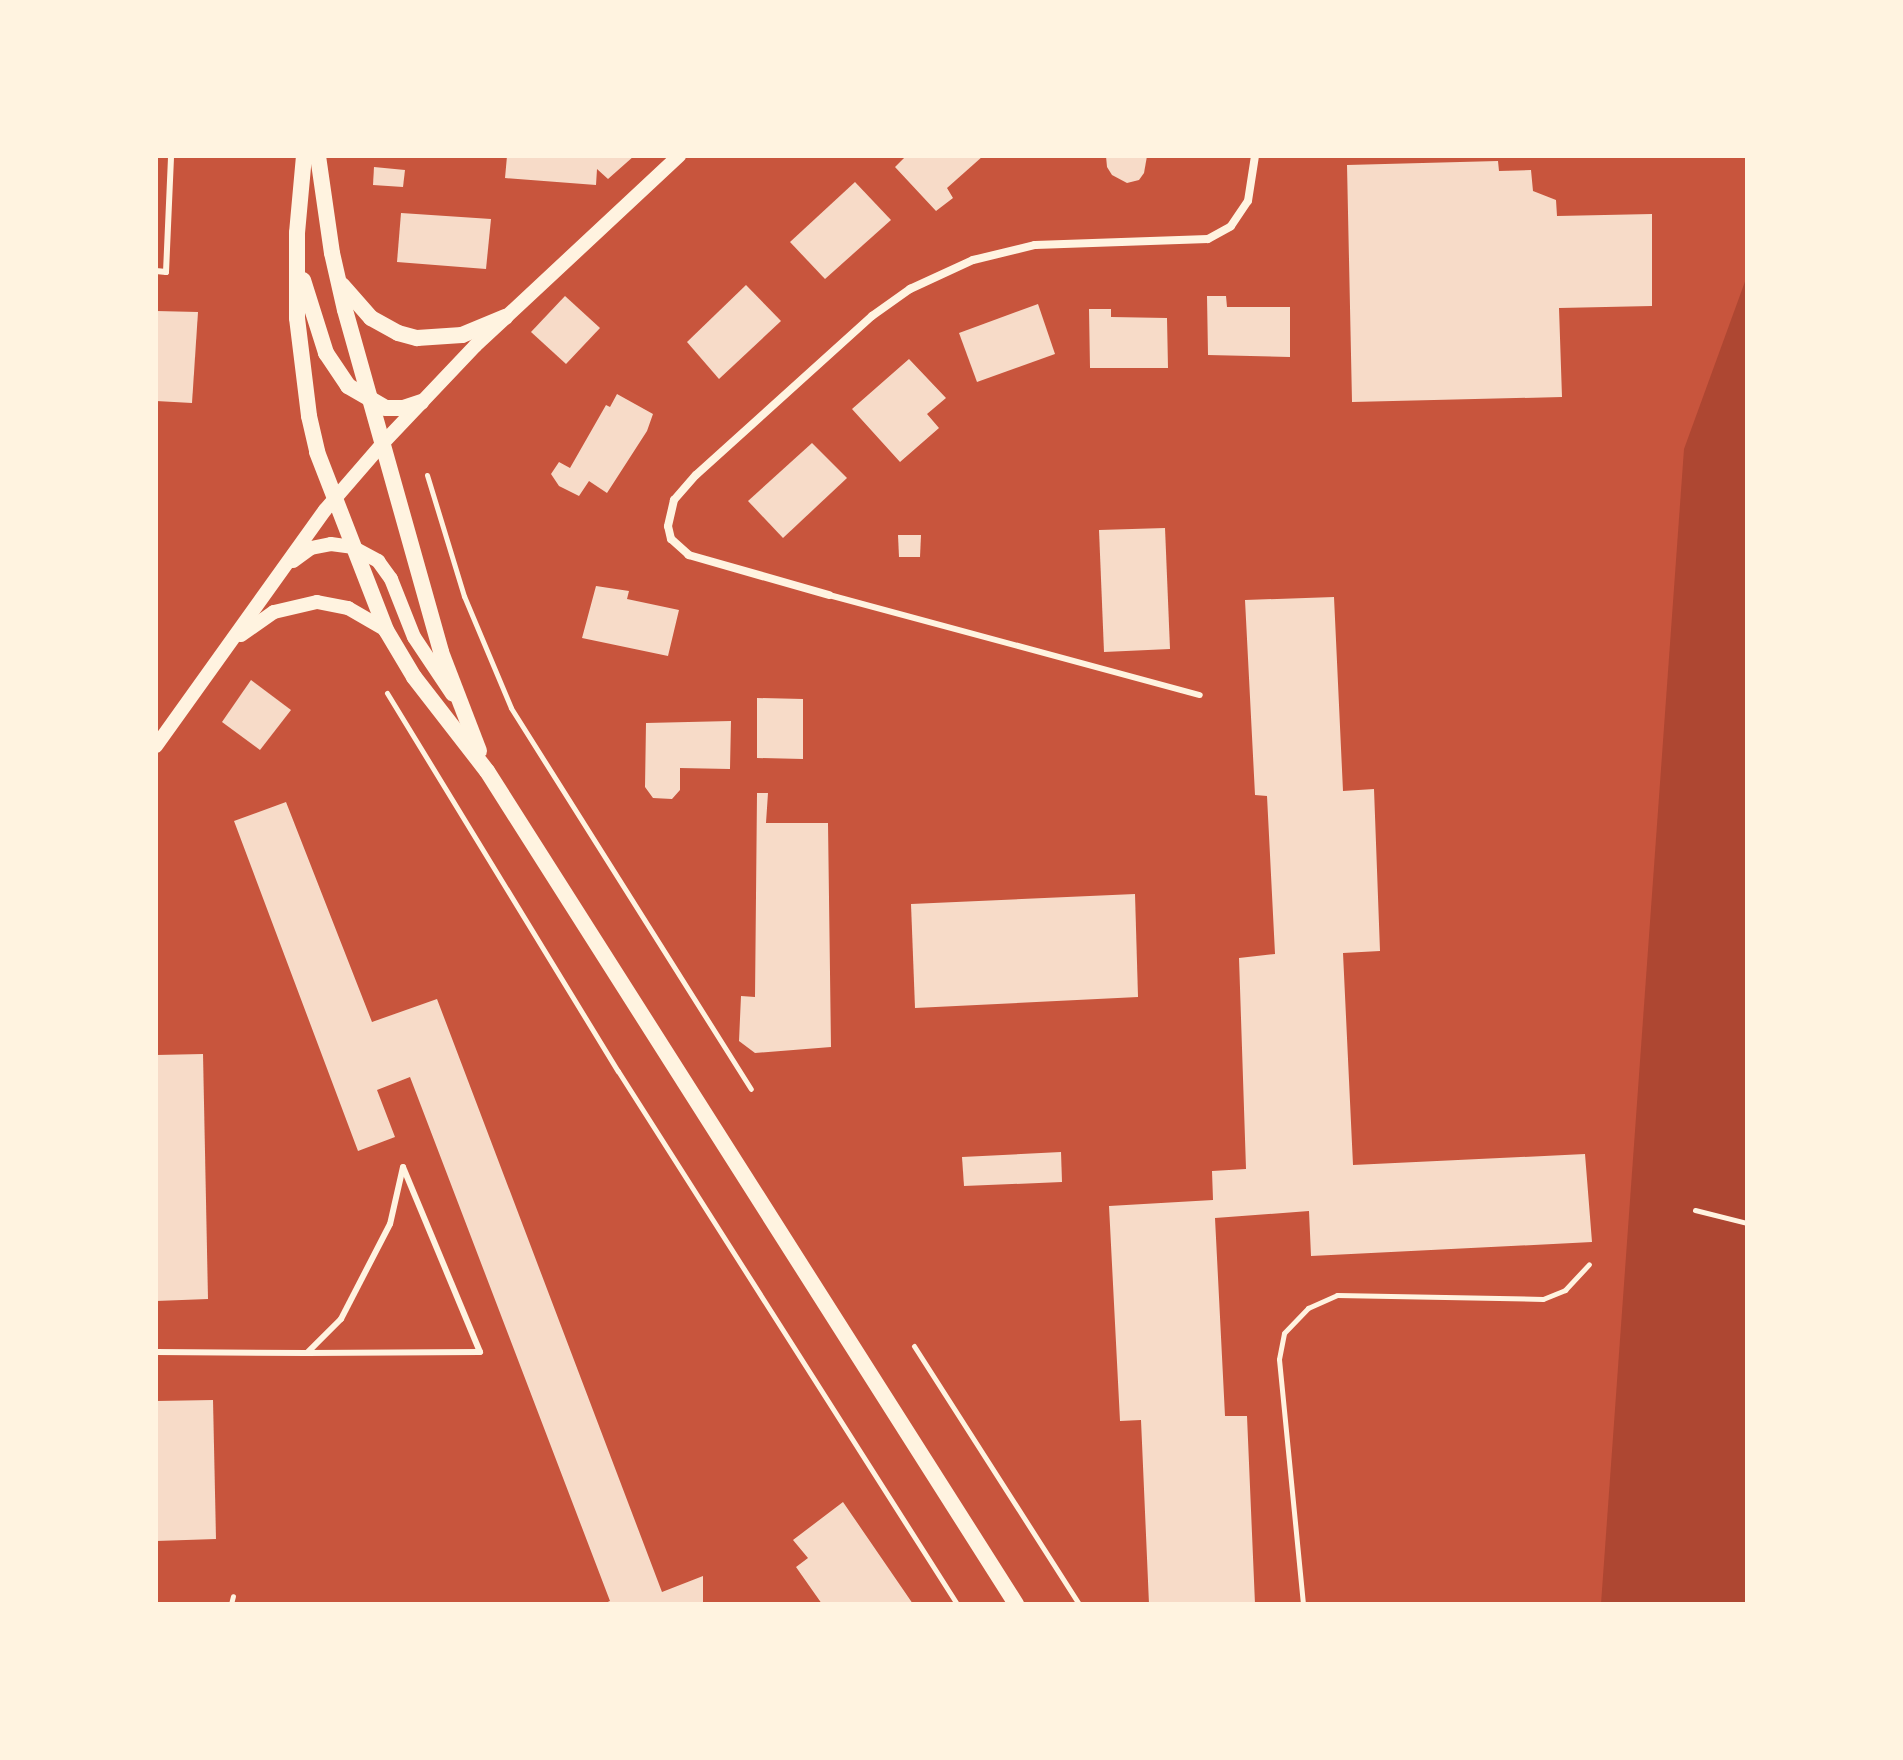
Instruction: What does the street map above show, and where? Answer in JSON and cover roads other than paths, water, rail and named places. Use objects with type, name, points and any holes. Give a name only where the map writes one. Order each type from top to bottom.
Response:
[{"type":"main road","points":[[304,156],[297,259],[300,358],[313,434],[352,547],[386,630],[414,677],[487,771],[1016,1604]]},
{"type":"main road","points":[[318,156],[337,276],[441,652],[487,771]]},
{"type":"main road","points":[[297,259],[326,353],[348,386],[372,402],[393,408],[421,402]]},
{"type":"main road","points":[[337,276],[354,302],[371,318],[406,336],[448,338],[474,332],[505,317]]},
{"type":"street","points":[[156,746],[335,498],[383,443],[505,317],[679,156]]},
{"type":"street","points":[[829,595],[689,555],[671,539],[668,526],[674,500],[696,475],[872,316],[910,289],[973,260],[1035,245],[1208,239],[1231,226],[1248,201],[1255,156]]},
{"type":"street","points":[[278,575],[318,545],[352,547],[378,561],[388,572],[414,637],[460,705]]},
{"type":"street","points":[[228,645],[274,612],[317,602],[348,608],[386,630]]},
{"type":"lane","points":[[156,271],[166,272],[171,156]]},
{"type":"lane","points":[[829,595],[1200,695]]},
{"type":"lane","points":[[156,1352],[307,1353],[480,1352],[403,1167],[390,1224],[341,1319],[307,1353]]}]
